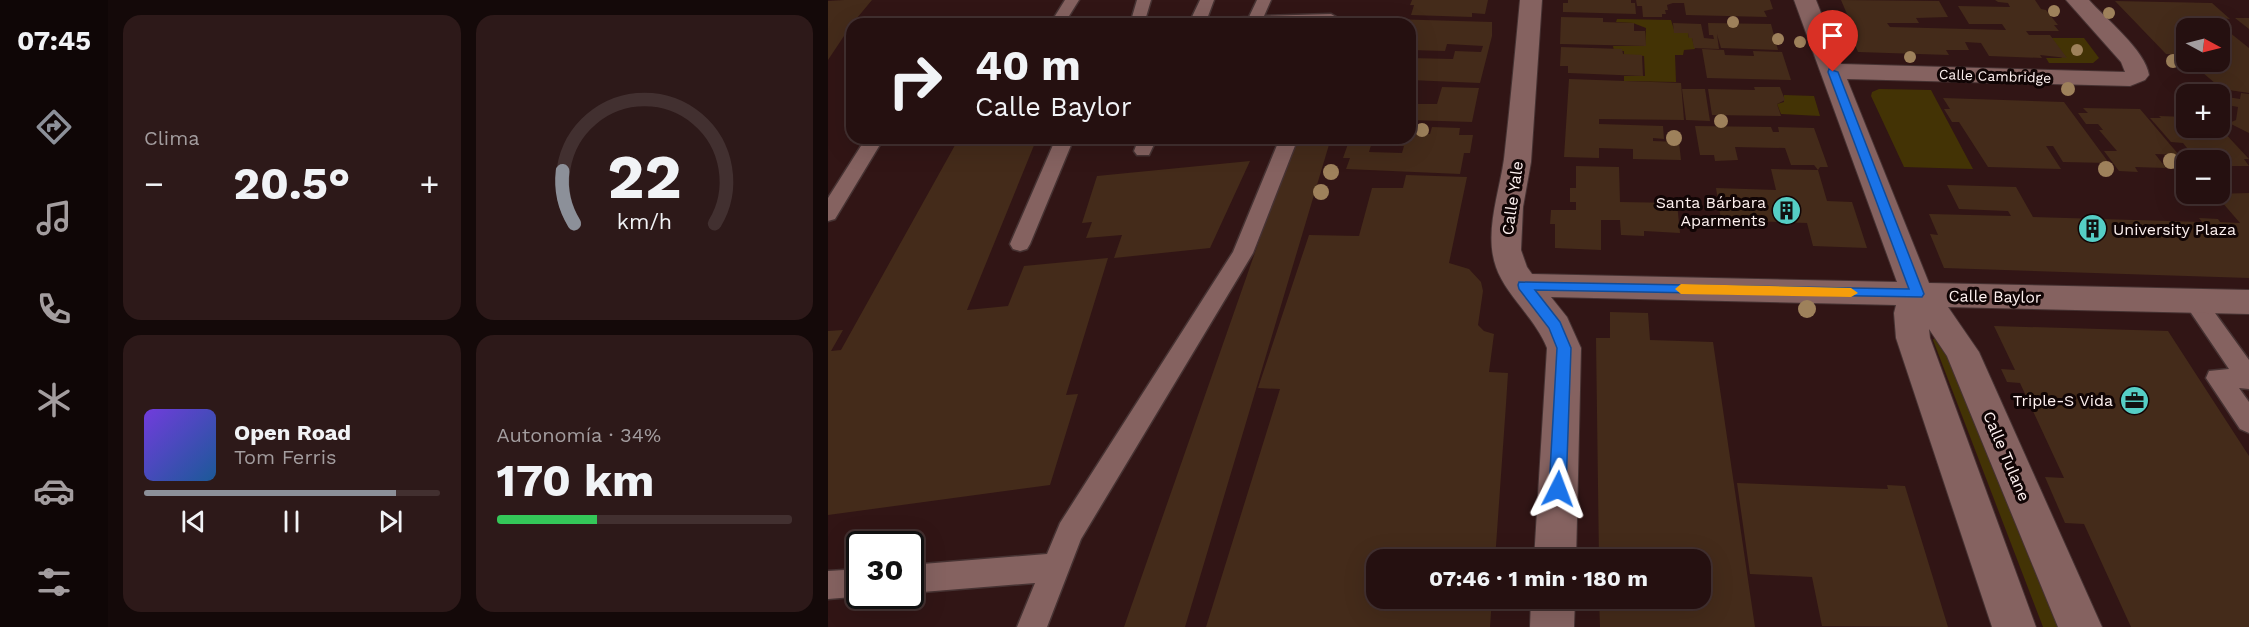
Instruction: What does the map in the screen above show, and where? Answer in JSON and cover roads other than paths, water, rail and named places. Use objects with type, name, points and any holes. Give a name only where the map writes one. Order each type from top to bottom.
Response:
[{"type":"street","name":"Calle Yale","points":[[1531,0],[1517,162],[1505,235],[1506,250],[1512,270],[1555,326],[1564,348],[1555,549]]},
{"type":"street","name":"Calle Tulane","points":[[1804,0],[1917,294],[1942,322],[1962,352],[2080,627]]},
{"type":"street","name":"Calle Cambridge","points":[[1833,72],[2118,80],[2130,79],[2137,75],[2136,67],[2130,58],[2077,0]]},
{"type":"street","name":"Calle Baylor","points":[[1524,285],[2249,302]]},
{"type":"street","points":[[1917,294],[1910,313],[1913,338],[2014,627]]},
{"type":"street","points":[[1552,627],[1553,609]]},
{"type":"lane","points":[[1062,18],[1072,0]]},
{"type":"lane","points":[[1139,18],[1144,0]]},
{"type":"lane","points":[[1200,18],[1207,0]]},
{"type":"lane","points":[[1256,18],[1264,0]]},
{"type":"lane","points":[[1331,18],[1338,0]]},
{"type":"lane","points":[[828,214],[871,144]]},
{"type":"lane","points":[[1020,244],[1062,144]]},
{"type":"lane","points":[[1032,627],[1070,532],[1242,253],[1287,144]]},
{"type":"lane","points":[[2194,301],[2249,378]]},
{"type":"lane","points":[[2249,378],[2218,378],[2249,422]]},
{"type":"lane","points":[[924,578],[1055,567]]},
{"type":"lane","points":[[828,585],[846,584]]},
{"type":"place","name":"Santa Bárbara Aparments","points":[[1787,211]]},
{"type":"place","name":"University Plaza","points":[[2092,229]]},
{"type":"place","name":"Triple-S Vida","points":[[2134,400]]}]
